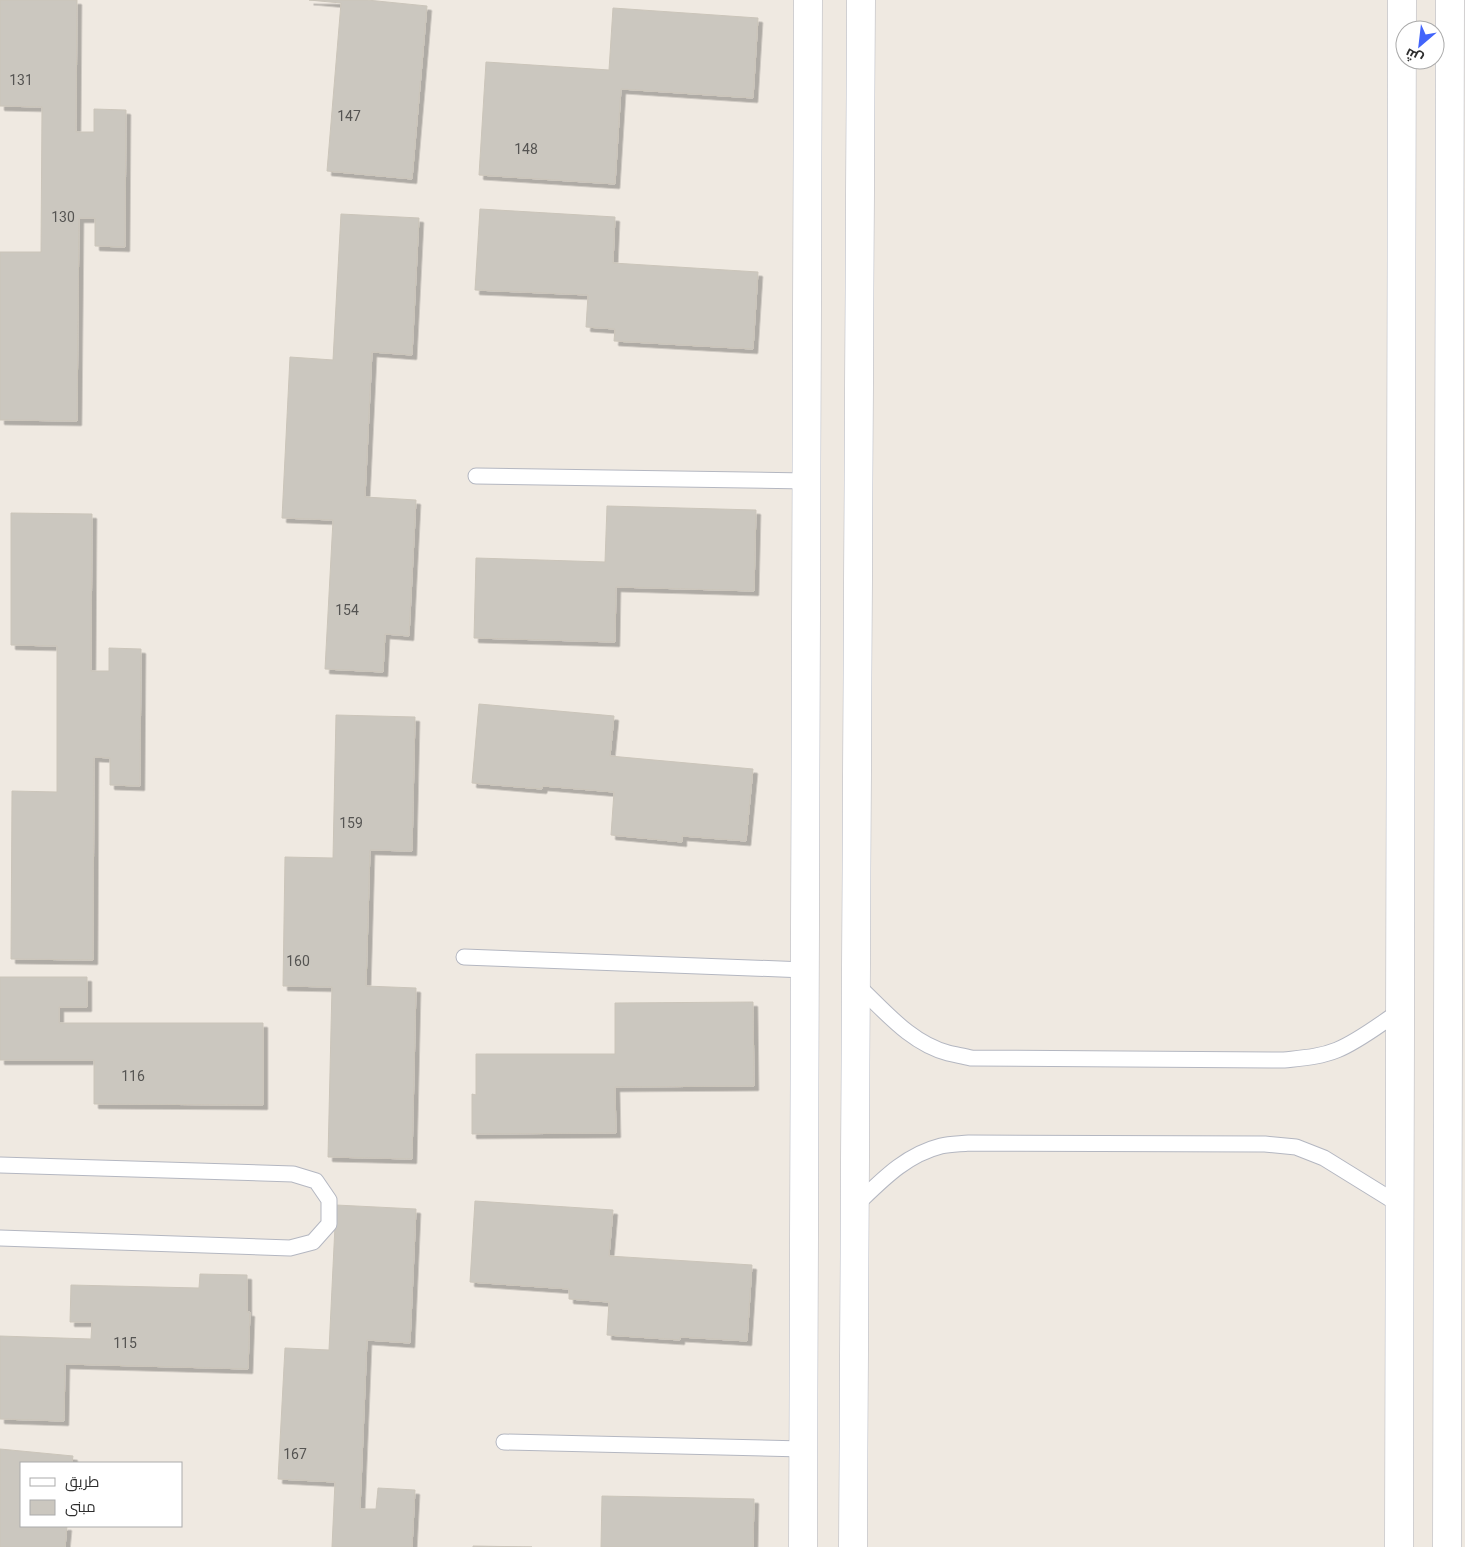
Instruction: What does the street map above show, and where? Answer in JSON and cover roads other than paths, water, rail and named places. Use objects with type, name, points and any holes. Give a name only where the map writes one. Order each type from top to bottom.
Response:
[{"type":"street","points":[[803,1547],[808,0]]},
{"type":"street","points":[[853,1547],[861,0]]},
{"type":"street","points":[[1399,1547],[1402,0]]},
{"type":"street","points":[[1447,1547],[1456,1455],[1457,962],[1457,462],[1450,0]]},
{"type":"lane","points":[[476,476],[807,481]]},
{"type":"lane","points":[[464,956],[805,970]]},
{"type":"lane","points":[[856,984],[905,1030],[925,1044],[948,1053],[971,1058],[1284,1060],[1311,1058],[1337,1050],[1400,1011]]},
{"type":"lane","points":[[855,1206],[893,1169],[916,1155],[942,1146],[969,1143],[1266,1144],[1296,1148],[1324,1158],[1400,1205]]},
{"type":"lane","points":[[0,1165],[293,1174],[316,1181],[329,1200],[328,1224],[313,1242],[290,1248],[0,1238]]},
{"type":"lane","points":[[504,1442],[803,1449]]}]
